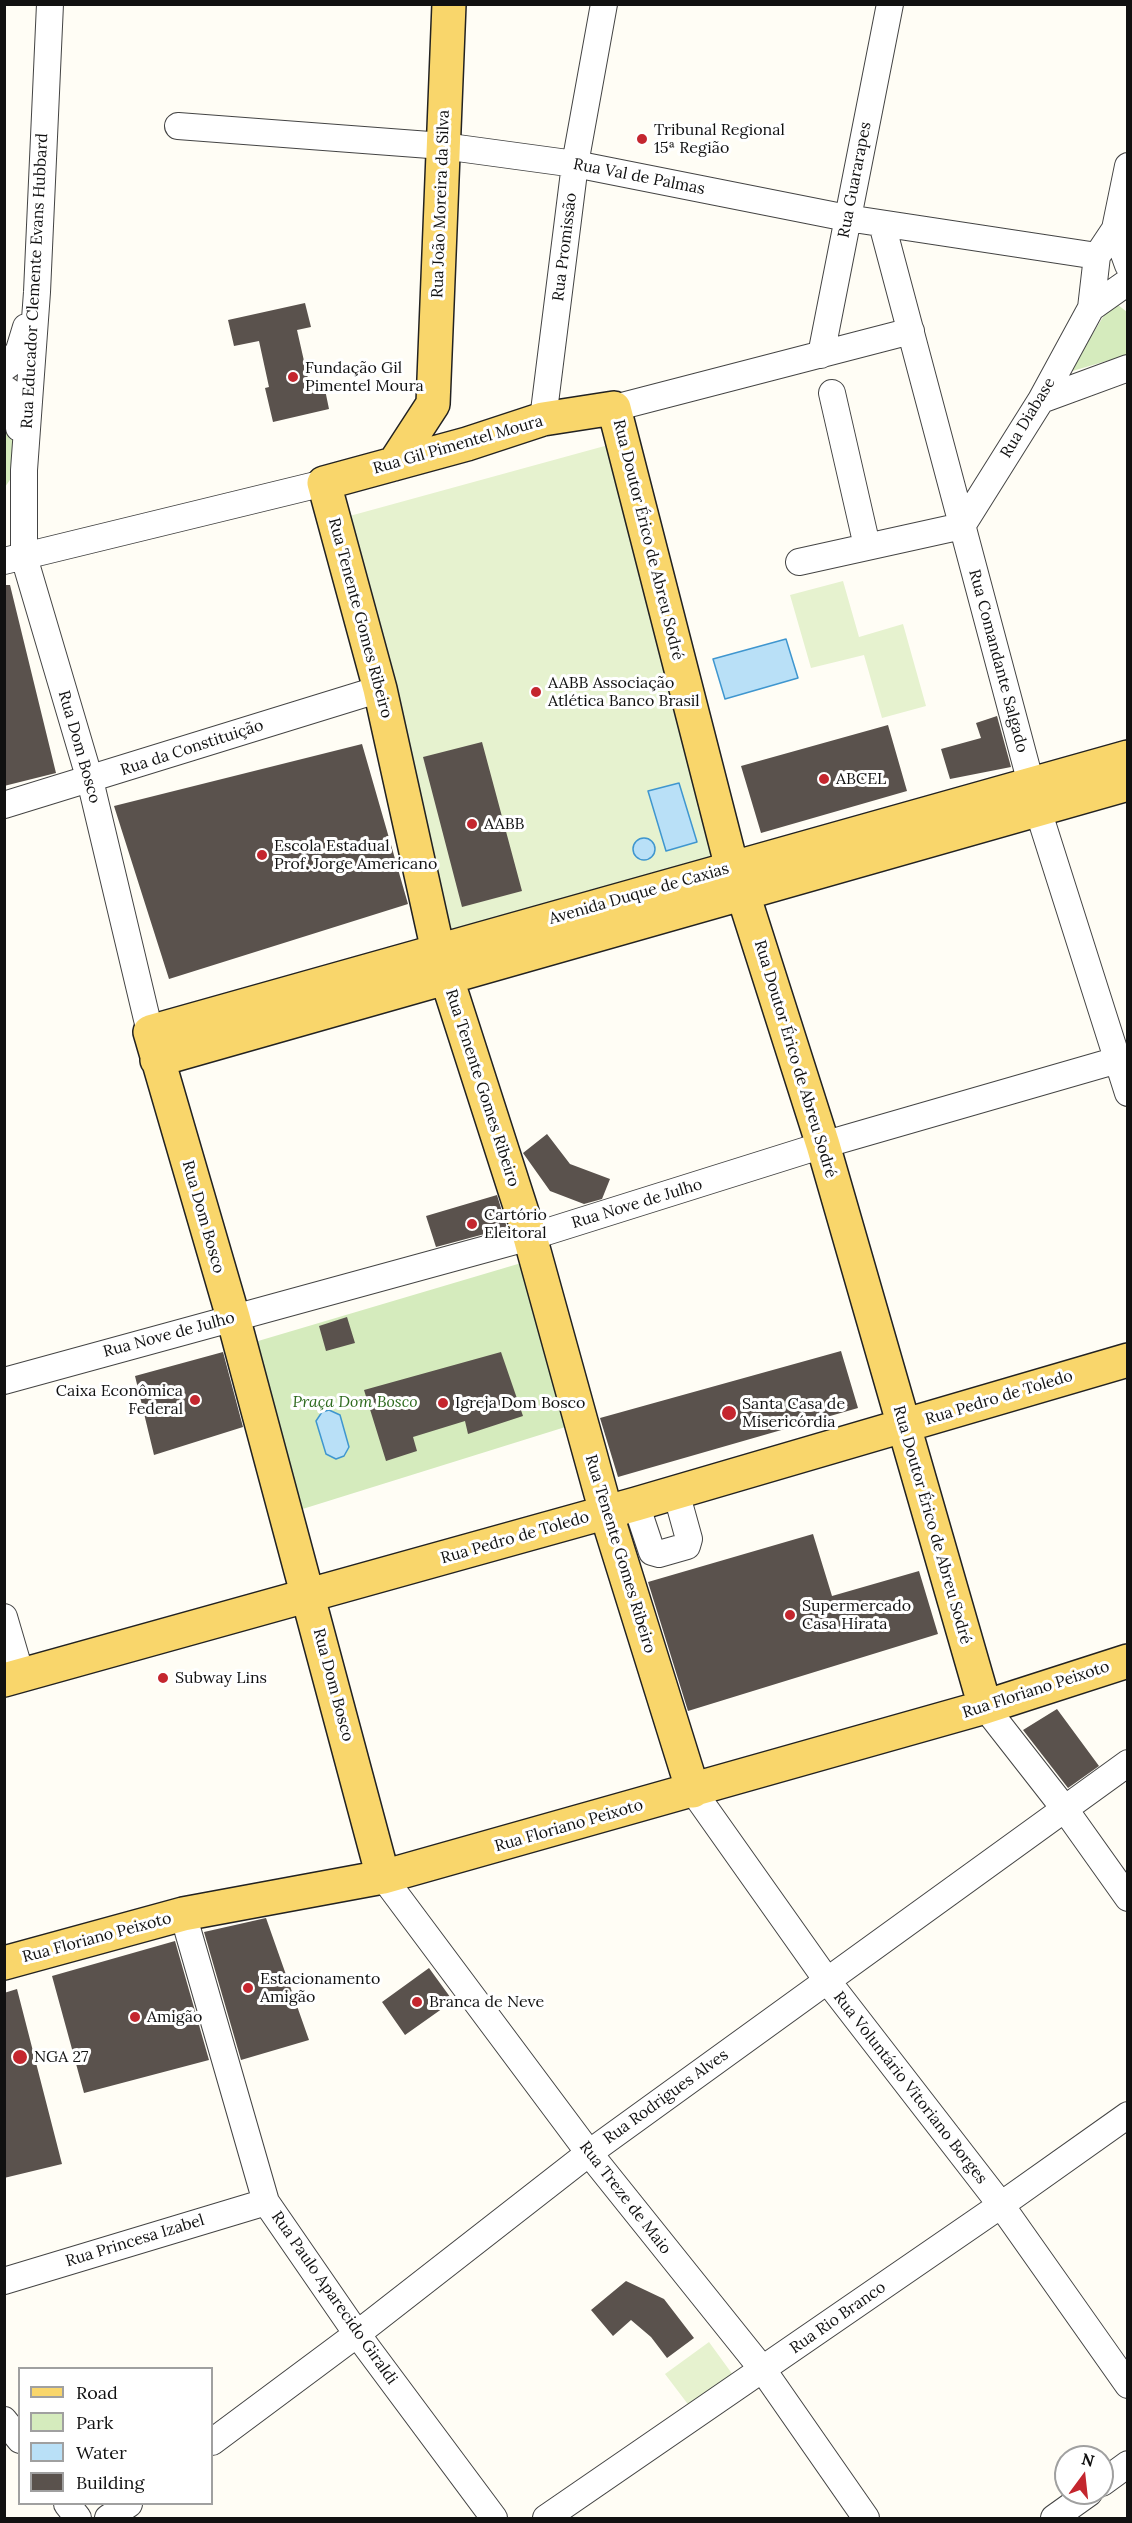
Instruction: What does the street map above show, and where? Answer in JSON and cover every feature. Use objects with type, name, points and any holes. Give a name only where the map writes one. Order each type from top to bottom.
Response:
[{"type":"main road","name":"Rua João Moreira da Silva","points":[[433,404],[449,4]]},
{"type":"main road","points":[[394,464],[433,404],[467,444]]},
{"type":"main road","name":"Rua Gil Pimentel Moura","points":[[324,483],[467,444],[543,419],[614,408]]},
{"type":"main road","name":"Rua Doutor Érico de Abreu Sodré","points":[[614,408],[738,881],[823,1145],[985,1707]]},
{"type":"main road","name":"Rua Tenente Gomes Ribeiro","points":[[324,483],[380,689],[442,964],[530,1238],[606,1512],[693,1791]]},
{"type":"main road","name":"Avenida Duque de Caxias","points":[[153,1046],[1034,797],[1128,757]]},
{"type":"main road","name":"Avenida Duque de Caxias","points":[[1034,797],[1128,784]]},
{"type":"main road","name":"Rua Dom Bosco","points":[[153,1046],[233,1317],[383,1877]]},
{"type":"main road","name":"Rua Pedro de Toledo","points":[[13,1678],[606,1512],[1128,1360]]},
{"type":"main road","name":"Rua Floriano Peixoto","points":[[4,1963],[183,1914],[383,1877],[985,1707],[1128,1661]]},
{"type":"street","name":"Rua Educador Clemente Evans Hubbard","points":[[14,559],[24,470],[37,292],[50,4]]},
{"type":"street","name":"Rua Promissão","points":[[543,419],[575,164],[604,4]]},
{"type":"street","name":"Rua Guararapes","points":[[821,355],[890,4]]},
{"type":"street","name":"Rua Val de Palmas","points":[[178,126],[443,146],[575,164],[882,224],[1097,256]]},
{"type":"street","name":"Rua Diabase","points":[[962,526],[1041,400],[1091,308],[1097,256],[1115,229],[1128,166]]},
{"type":"street","name":"Rua Comandante Salgado","points":[[882,224],[1034,797],[1123,1058],[1128,1093]]},
{"type":"street","points":[[1115,229],[1128,265]]},
{"type":"street","name":"Rua Diabase","points":[[1091,308],[1128,282]]},
{"type":"street","points":[[4,368],[11,363],[19,350],[37,292]]},
{"type":"street","name":"Rua Gil Pimentel Moura","points":[[614,408],[911,331]]},
{"type":"street","points":[[1041,400],[1128,368]]},
{"type":"street","points":[[4,388],[11,393],[16,404],[24,470],[4,493]]},
{"type":"street","points":[[832,393],[867,546]]},
{"type":"street","name":"Rua Gil Pimentel Moura","points":[[14,559],[324,483]]},
{"type":"street","points":[[798,562],[962,526]]},
{"type":"street","name":"Rua Dom Bosco","points":[[14,559],[90,780],[153,1046]]},
{"type":"street","name":"Rua da Constituição","points":[[4,805],[380,689]]},
{"type":"street","name":"Rua Nove de Julho","points":[[4,1381],[530,1238],[823,1145],[1123,1058]]},
{"type":"street","points":[[636,1503],[652,1552],[658,1554],[687,1546],[689,1539],[676,1492]]},
{"type":"street","points":[[4,1617],[13,1678]]},
{"type":"street","points":[[985,1707],[1064,1808],[1128,1898]]},
{"type":"street","name":"Rua Rodrigues Alves","points":[[213,2441],[357,2334],[589,2153],[826,1979],[1128,1763]]},
{"type":"street","name":"Rua Voluntário Vitoriano Borges","points":[[693,1791],[826,1979],[1001,2205],[1128,2385]]},
{"type":"street","name":"Rua Treze de Maio","points":[[383,1877],[589,2153],[763,2370],[866,2518]]},
{"type":"street","name":"Rua Paulo Aparecido Giraldi","points":[[183,1914],[267,2202],[357,2334],[494,2518]]},
{"type":"street","name":"Rua Rio Branco","points":[[546,2518],[763,2370],[1128,2115]]},
{"type":"street","name":"Rua Princesa Izabel","points":[[6,2275],[267,2202]]},
{"type":"street","points":[[4,2420],[18,2438]]},
{"type":"street","points":[[1114,2474],[1128,2464]]},
{"type":"street","points":[[68,2505],[78,2518]]},
{"type":"street","points":[[108,2518],[128,2505]]},
{"type":"street","points":[[1054,2518],[1072,2505]]},
{"type":"green space","points":[[1113,301],[1127,312],[1127,355],[1069,372]]},
{"type":"green space","points":[[5,411],[14,420],[19,467],[5,487]]},
{"type":"green space","name":"AABB Associação Atlética Banco Brasil","points":[[612,444],[729,867],[455,944],[346,517]]},
{"type":"green space","points":[[843,581],[859,637],[903,624],[926,706],[882,718],[864,655],[811,668],[790,595]]},
{"type":"green space","name":"Praça Dom Bosco","points":[[528,1261],[575,1424],[293,1512],[248,1344]]},
{"type":"green space","points":[[709,2342],[733,2375],[690,2407],[665,2374]]},
{"type":"water","points":[[786,639],[798,678],[725,699],[713,659]]},
{"type":"water","points":[[679,783],[697,842],[666,851],[648,791]]},
{"type":"water","points":[[644,838],[652,841],[655,849],[652,857],[644,860],[636,857],[633,849],[636,841]]},
{"type":"water","points":[[329,1410],[340,1415],[349,1447],[344,1456],[336,1459],[326,1454],[316,1421],[322,1412]]},
{"type":"building","points":[[305,303],[311,327],[297,330],[309,383],[323,380],[329,409],[273,422],[265,388],[269,387],[259,341],[234,346],[228,320]]},
{"type":"building","points":[[4,585],[10,585],[56,773],[4,786]]},
{"type":"building","points":[[997,716],[1011,767],[950,779],[941,749],[981,738],[976,723]]},
{"type":"building","name":"ABCEL","points":[[888,725],[907,791],[761,833],[741,766]]},
{"type":"building","name":"AABB","points":[[482,742],[522,891],[462,907],[423,757]]},
{"type":"building","name":"Escola Estadual Prof. Jorge Americano","points":[[362,744],[408,904],[169,979],[114,806]]},
{"type":"building","points":[[547,1134],[570,1164],[610,1179],[602,1199],[584,1204],[550,1191],[523,1153]]},
{"type":"building","name":"Cartório Eleitoral","points":[[497,1195],[507,1228],[436,1247],[426,1216]]},
{"type":"building","points":[[347,1317],[355,1343],[326,1351],[319,1326]]},
{"type":"building","name":"Santa Casa de Misericórdia","points":[[841,1351],[858,1408],[618,1477],[600,1418]]},
{"type":"building","name":"Caixa Econômica Federal","points":[[223,1352],[243,1427],[154,1455],[135,1376]]},
{"type":"building","name":"Igreja Dom Bosco","points":[[501,1352],[523,1416],[468,1434],[465,1421],[413,1437],[417,1451],[386,1461],[364,1390]]},
{"type":"building","name":"Supermercado Casa Hirata","points":[[813,1534],[832,1596],[919,1571],[938,1634],[688,1711],[648,1582]]},
{"type":"building","points":[[1057,1709],[1099,1766],[1068,1788],[1023,1730]]},
{"type":"building","name":"Estacionamento Amigão","points":[[266,1918],[309,2040],[241,2060],[204,1932]]},
{"type":"building","name":"Amigão","points":[[175,1941],[209,2060],[84,2093],[52,1976]]},
{"type":"building","name":"Branca de Neve","points":[[429,1968],[453,2001],[405,2035],[382,2002]]},
{"type":"building","name":"NGA 27","points":[[17,1989],[62,2164],[4,2178],[4,1993]]},
{"type":"building","points":[[626,2281],[664,2299],[694,2338],[667,2358],[651,2337],[631,2320],[613,2336],[591,2310]]},
{"type":"place","name":"Tribunal Regional 15ª Região","points":[[642,139]]},
{"type":"place","name":"Fundação Gil Pimentel Moura","points":[[293,377]]},
{"type":"place","name":"AABB Associação Atlética Banco Brasil","points":[[536,692]]},
{"type":"place","name":"ABCEL","points":[[824,779]]},
{"type":"place","name":"AABB","points":[[472,824]]},
{"type":"place","name":"Escola Estadual Prof. Jorge Americano","points":[[262,855]]},
{"type":"place","name":"Cartório Eleitoral","points":[[472,1224]]},
{"type":"place","name":"Caixa Econômica Federal","points":[[195,1400]]},
{"type":"place","name":"Igreja Dom Bosco","points":[[443,1403]]},
{"type":"place","name":"Santa Casa de Misericórdia","points":[[729,1413]]},
{"type":"place","name":"Supermercado Casa Hirata","points":[[790,1615]]},
{"type":"place","name":"Subway Lins","points":[[163,1678]]},
{"type":"place","name":"Estacionamento Amigão","points":[[248,1988]]},
{"type":"place","name":"Branca de Neve","points":[[417,2002]]},
{"type":"place","name":"Amigão","points":[[135,2017]]},
{"type":"place","name":"NGA 27","points":[[20,2057]]}]
